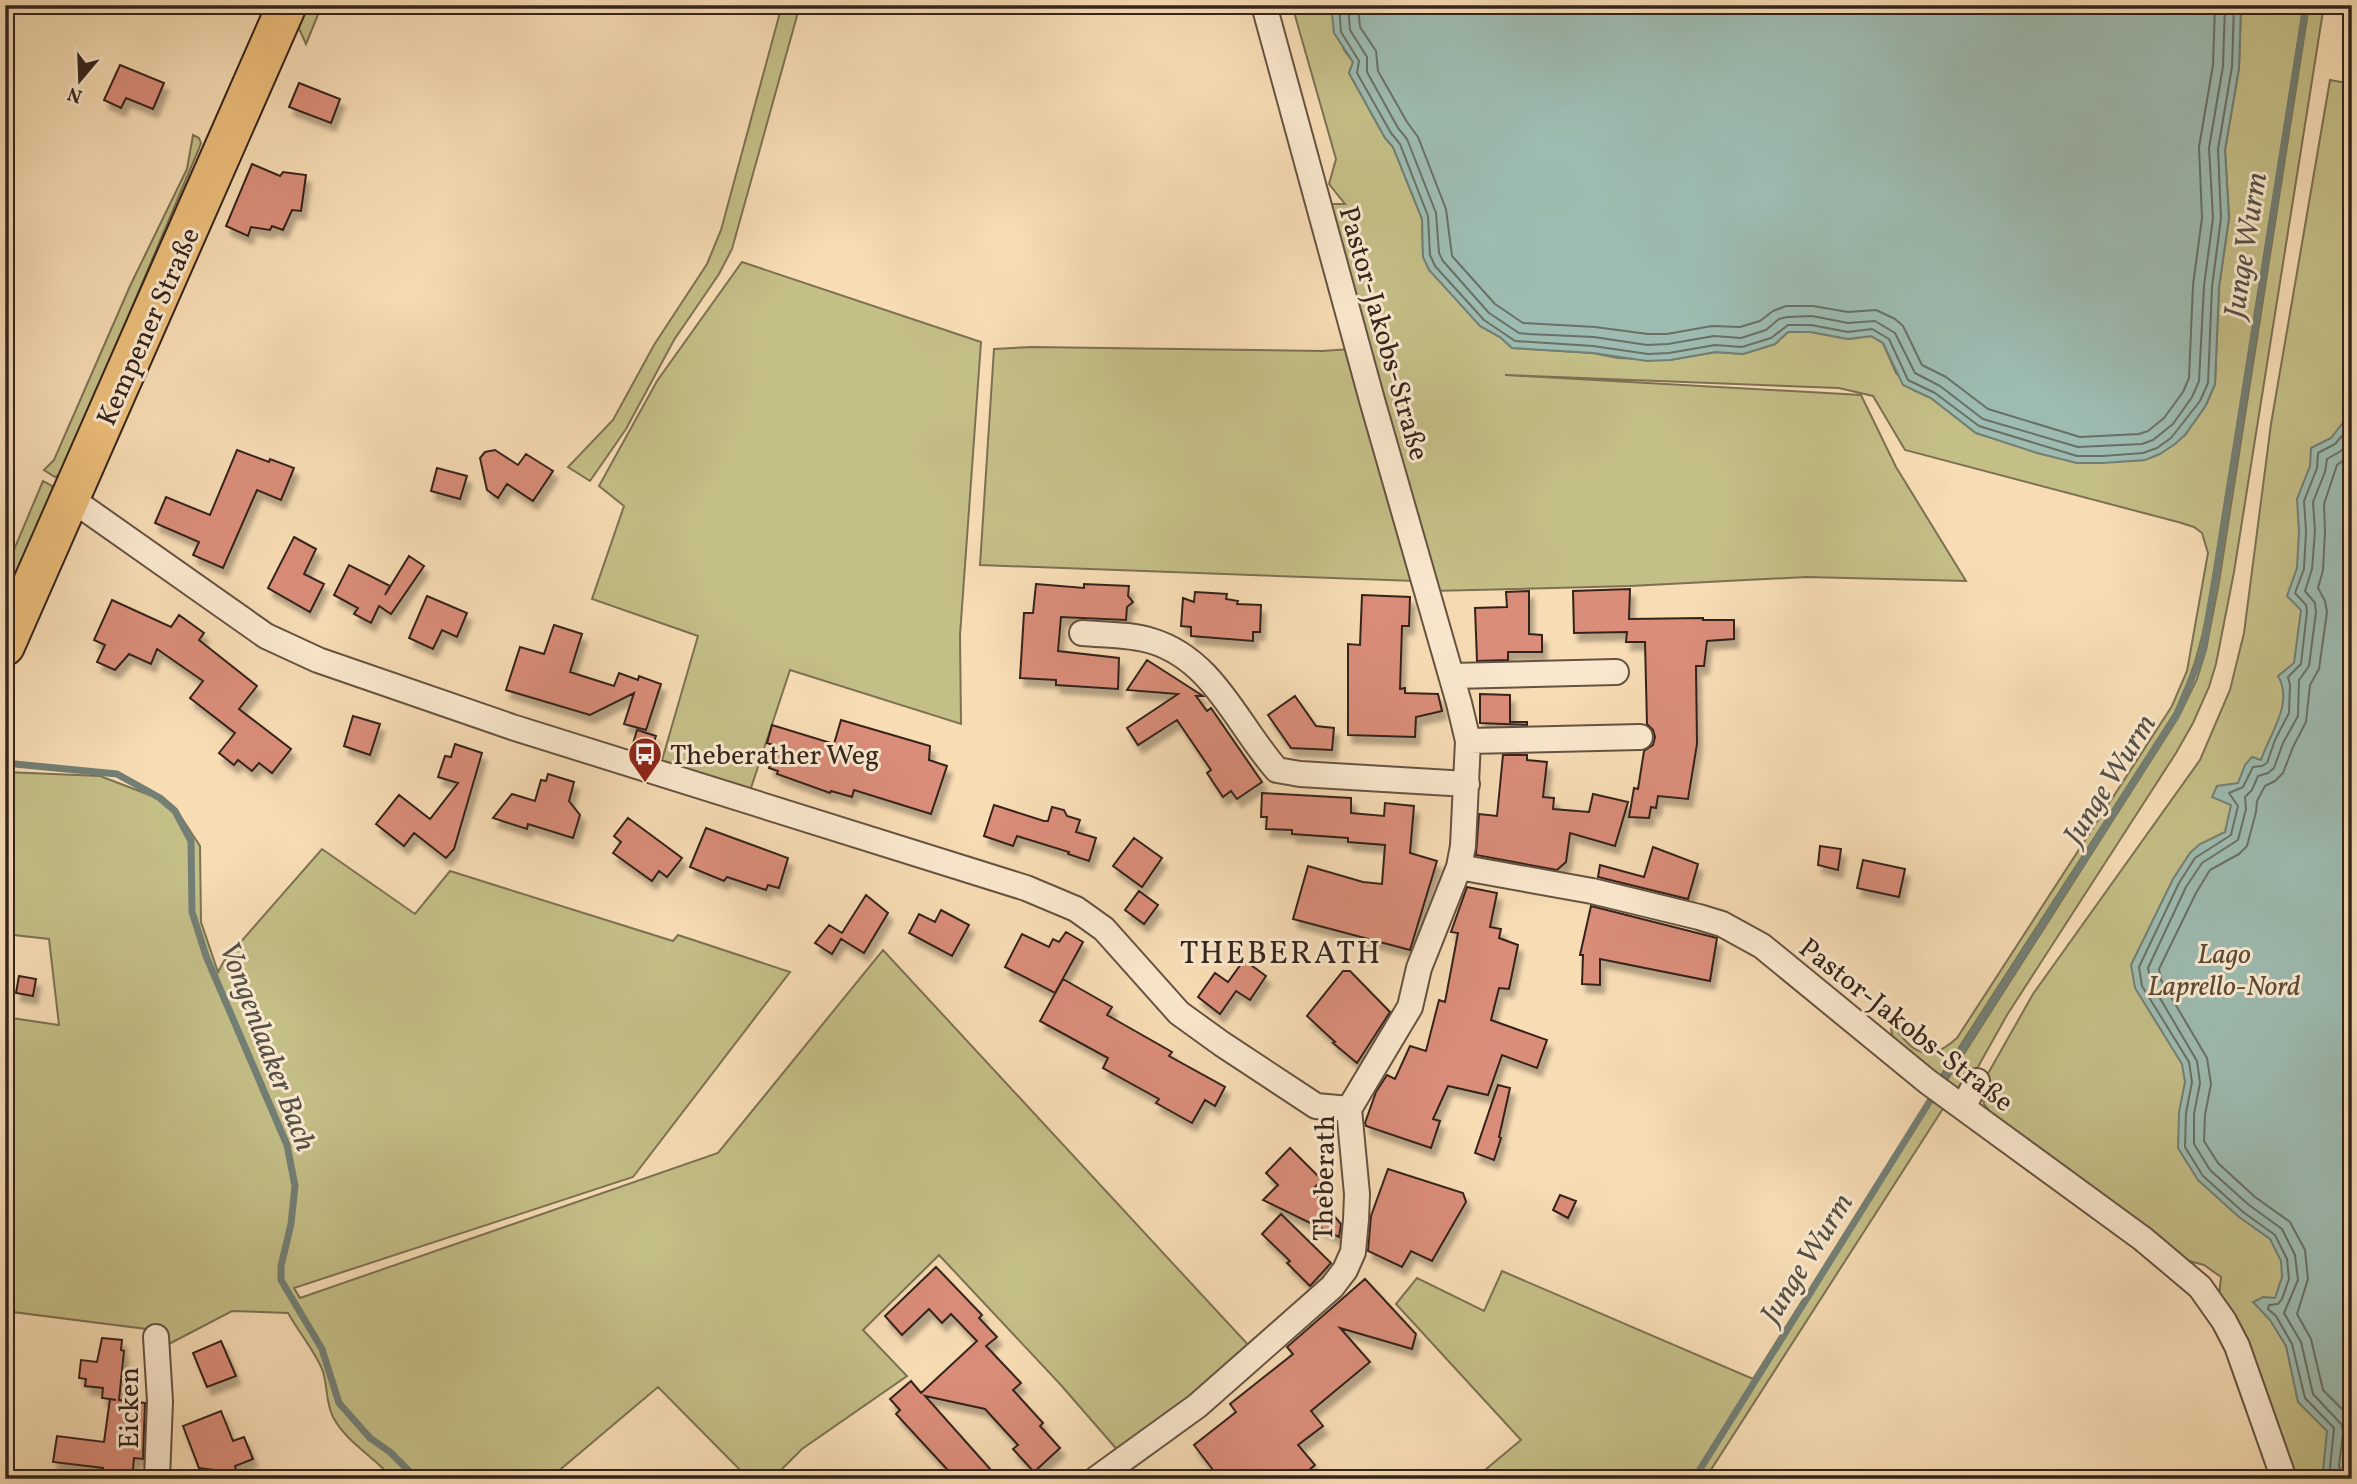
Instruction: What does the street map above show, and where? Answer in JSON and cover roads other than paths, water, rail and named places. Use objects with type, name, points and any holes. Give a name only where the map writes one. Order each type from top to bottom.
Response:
[{"type":"main road","name":"Kempener Straße","points":[[5,646],[287,5]]},
{"type":"street","name":"Pastor-Jakobs-Straße","points":[[1264,5],[1468,741],[1463,846],[1459,867],[1591,891],[1723,924],[1762,946],[1928,1082],[2143,1240],[2200,1287],[2224,1321],[2237,1346],[2284,1479]]},
{"type":"street","points":[[70,498],[266,636],[309,656],[513,727],[1026,888],[1063,902],[1104,929],[1192,1024],[1316,1106],[1349,1109]]},
{"type":"street","points":[[1082,633],[1149,640],[1178,653],[1216,685],[1277,770],[1300,774],[1466,784]]},
{"type":"street","points":[[1452,676],[1616,672]]},
{"type":"street","points":[[1468,741],[1640,737]]},
{"type":"street","name":"Theberath","points":[[1096,1479],[1198,1406],[1332,1287],[1345,1270],[1353,1252],[1357,1194],[1349,1109],[1410,1007],[1419,968],[1459,867]]},
{"type":"street","points":[[1956,1102],[1978,1082]]},
{"type":"street","name":"Eicken","points":[[156,1337],[160,1401],[157,1479]]},
{"type":"water","points":[[1331,5],[2241,5],[2239,68],[2225,150],[2229,218],[2219,287],[2215,384],[2206,405],[2185,435],[2160,454],[2145,460],[2077,463],[1976,433],[1931,398],[1903,385],[1883,343],[1871,336],[1848,339],[1811,332],[1788,332],[1775,344],[1743,354],[1716,352],[1647,361],[1593,353],[1512,348],[1500,337],[1480,326],[1429,270],[1423,257],[1422,219],[1393,147],[1385,138],[1349,73],[1353,62],[1334,33]]},
{"type":"water","name":"Lago Laprello-Nord","points":[[2352,416],[2352,1479],[2328,1479],[2323,1471],[2327,1431],[2298,1402],[2286,1346],[2270,1320],[2253,1302],[2263,1297],[2275,1298],[2282,1277],[2281,1261],[2270,1239],[2239,1217],[2198,1180],[2178,1148],[2179,1112],[2185,1082],[2182,1064],[2135,988],[2131,965],[2173,879],[2190,853],[2200,844],[2225,832],[2231,805],[2212,797],[2217,786],[2238,783],[2245,765],[2252,757],[2261,760],[2279,718],[2283,697],[2278,676],[2294,663],[2301,610],[2287,596],[2297,568],[2297,499],[2310,466],[2311,448],[2331,438],[2345,420]]},
{"type":"waterway","name":"Junge Wurm","points":[[1694,1479],[1948,1072],[2177,714],[2202,654],[2306,5]]},
{"type":"waterway","name":"Vongenlaaker Bach","points":[[5,763],[117,774],[160,798],[175,811],[191,841],[192,912],[206,956],[287,1145],[295,1186],[281,1280],[322,1349],[339,1403],[370,1438],[390,1452],[417,1479]]},
{"type":"place","name":"Theberather Weg","points":[[645,784]]},
{"type":"district","name":"THEBERATH","points":[[1281,952]]}]
